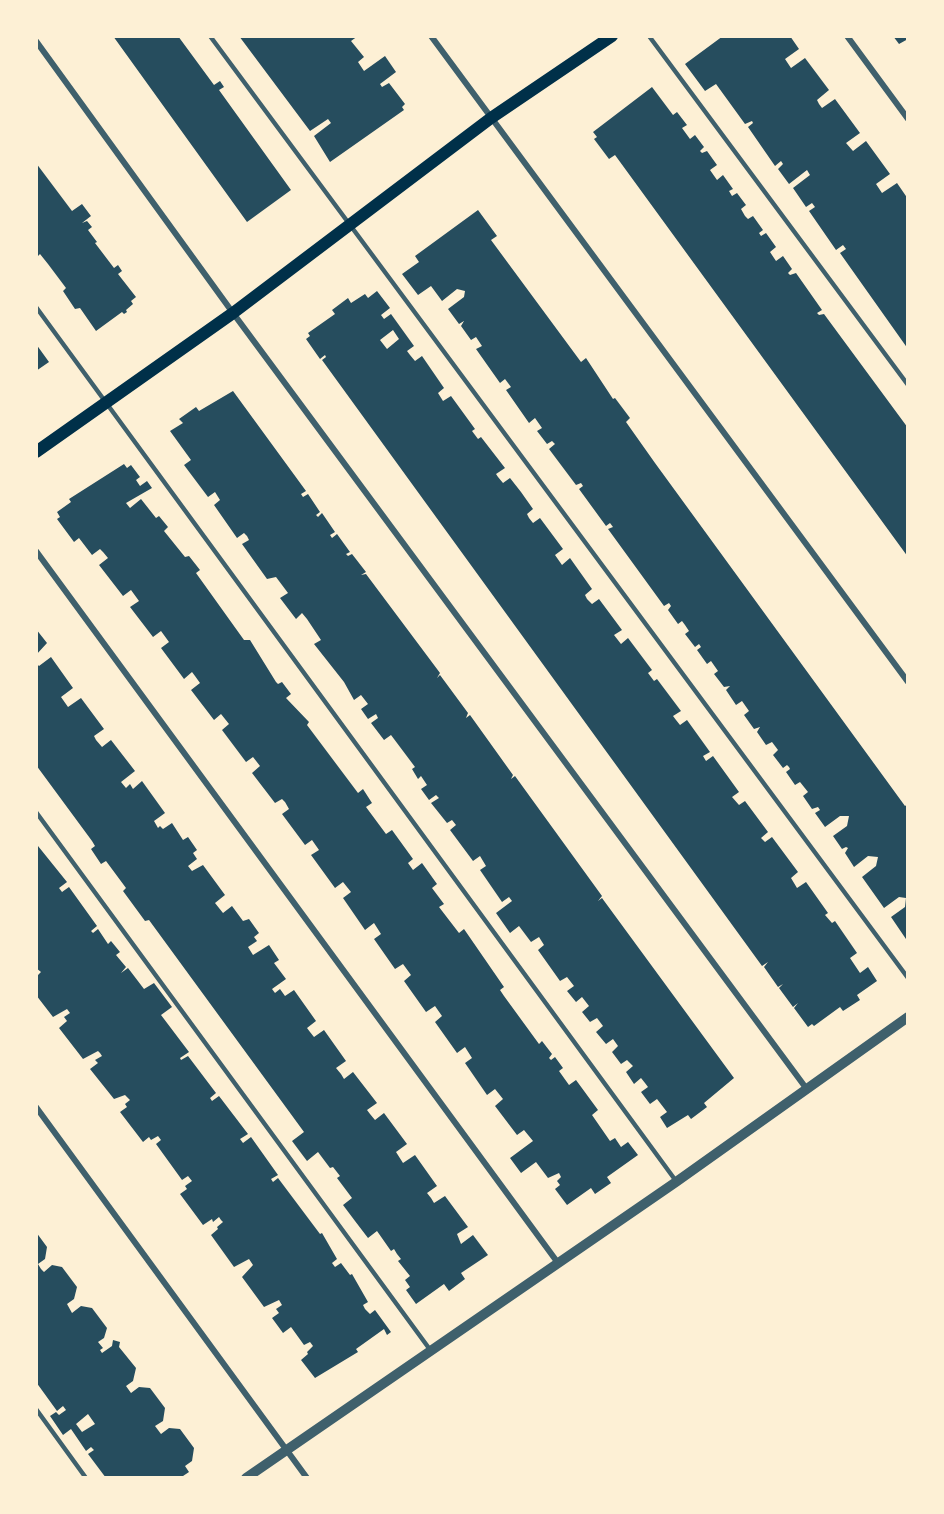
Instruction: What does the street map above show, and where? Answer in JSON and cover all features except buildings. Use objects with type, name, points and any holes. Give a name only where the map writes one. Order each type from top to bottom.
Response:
[{"type":"main road","points":[[36,452],[233,313],[491,118],[612,36]]},
{"type":"street","points":[[431,36],[908,682]]},
{"type":"street","points":[[847,36],[908,119]]},
{"type":"street","points":[[36,41],[233,313],[806,1088]]},
{"type":"street","points":[[36,551],[559,1264]]},
{"type":"street","points":[[246,1478],[559,1264],[908,1017]]},
{"type":"street","points":[[36,1107],[307,1478]]},
{"type":"lane","points":[[210,36],[908,978]]},
{"type":"lane","points":[[649,36],[908,385]]},
{"type":"lane","points":[[36,308],[676,1182]]},
{"type":"lane","points":[[36,812],[431,1351]]},
{"type":"lane","points":[[36,1409],[86,1478]]}]
